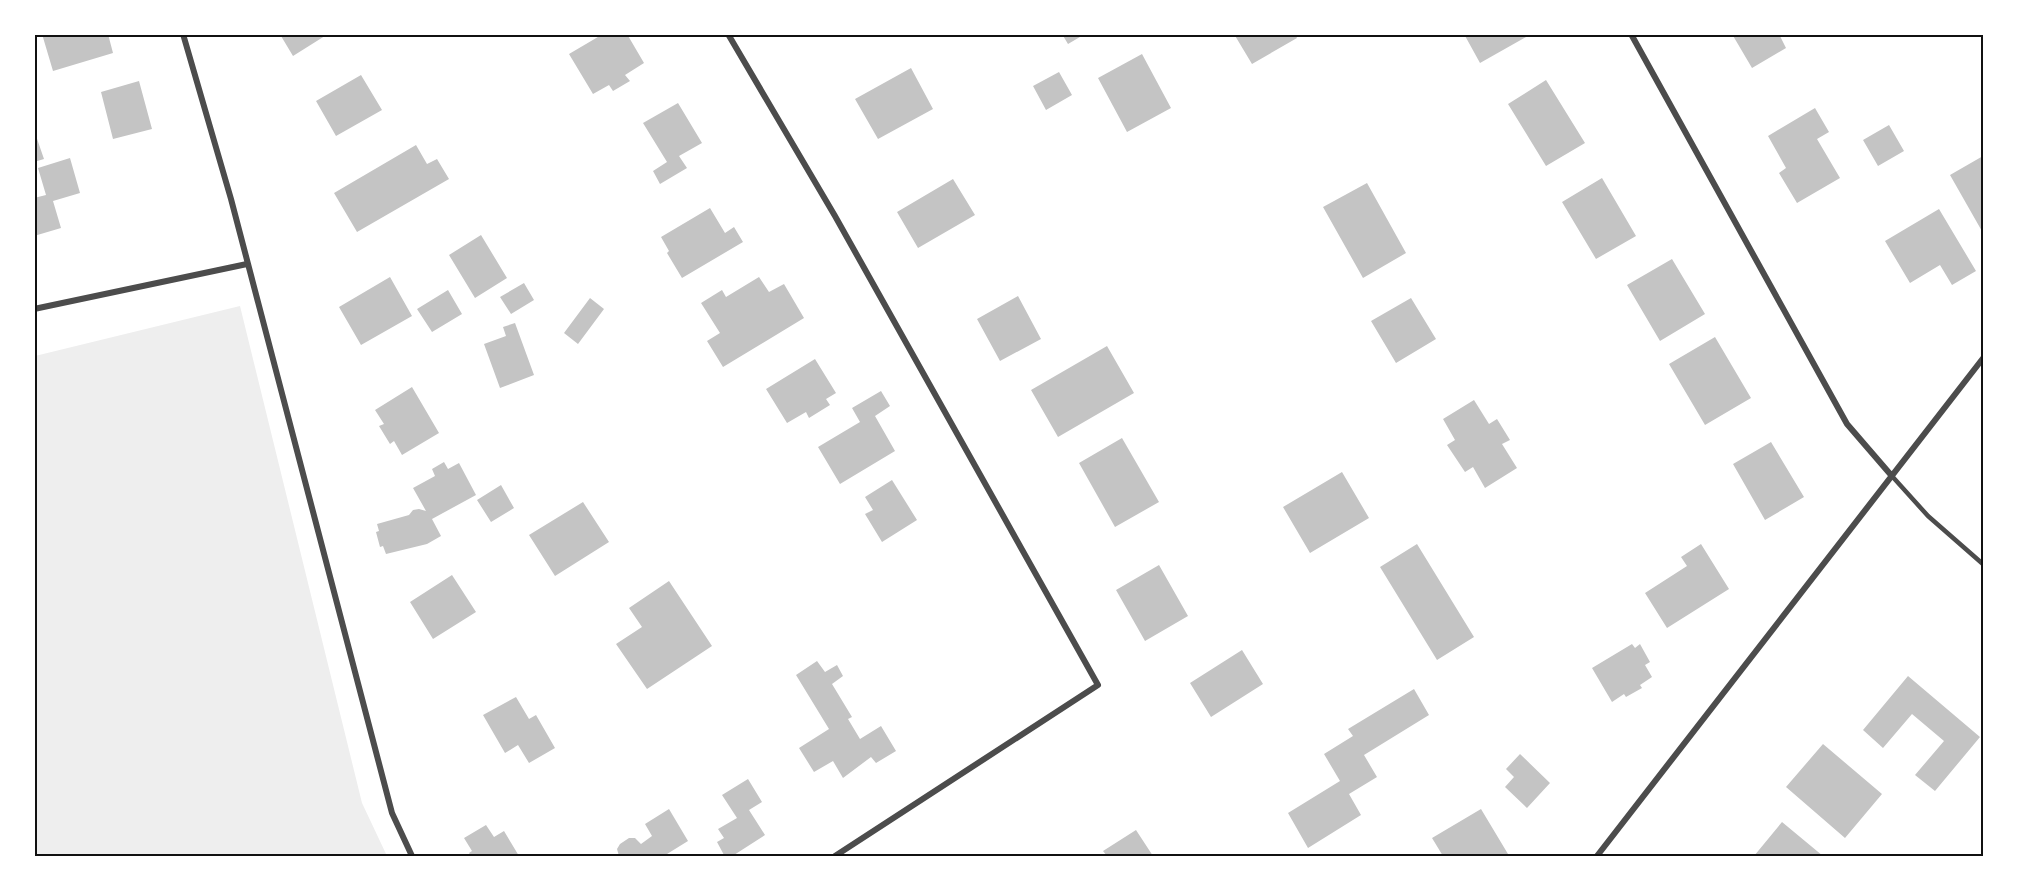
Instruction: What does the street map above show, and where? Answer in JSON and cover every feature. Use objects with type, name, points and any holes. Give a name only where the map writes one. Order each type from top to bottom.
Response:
[{"type":"street","points":[[183,34],[231,199],[392,813],[412,856]]},
{"type":"street","points":[[728,34],[835,216],[1098,686],[835,856]]},
{"type":"street","points":[[1631,34],[1847,424],[1891,475]]},
{"type":"street","points":[[34,309],[247,264]]},
{"type":"street","points":[[1597,856],[1983,357]]},
{"type":"lane","points":[[1891,475],[1928,516],[1983,565]]},
{"type":"shaded area","points":[[240,306],[362,803],[387,856],[35,856],[35,356]]},
{"type":"building","points":[[42,34],[108,34],[113,53],[53,71]]},
{"type":"building","points":[[283,34],[328,34],[293,56],[281,36]]},
{"type":"building","points":[[603,34],[627,34],[644,63],[625,75],[630,81],[613,91],[609,85],[593,94],[569,54]]},
{"type":"building","points":[[1062,34],[1085,34],[1068,44]]},
{"type":"building","points":[[1234,34],[1295,34],[1297,38],[1252,64]]},
{"type":"building","points":[[1464,34],[1525,34],[1526,37],[1480,63]]},
{"type":"building","points":[[1732,34],[1779,34],[1786,48],[1752,68]]},
{"type":"building","points":[[1142,54],[1171,108],[1127,132],[1098,78]]},
{"type":"building","points":[[911,68],[933,109],[878,139],[855,99]]},
{"type":"building","points":[[1059,72],[1072,95],[1046,110],[1033,86]]},
{"type":"building","points":[[361,75],[382,110],[336,136],[316,101]]},
{"type":"building","points":[[1546,80],[1585,143],[1546,166],[1508,104]]},
{"type":"building","points":[[139,81],[152,129],[113,139],[101,92]]},
{"type":"building","points":[[678,103],[702,143],[679,156],[687,168],[660,184],[653,171],[667,162],[643,123]]},
{"type":"building","points":[[1815,108],[1829,132],[1817,139],[1840,178],[1797,203],[1779,173],[1786,168],[1768,136]]},
{"type":"building","points":[[1889,125],[1904,151],[1878,166],[1863,140]]},
{"type":"building","points":[[34,130],[44,159],[34,162]]},
{"type":"building","points":[[416,145],[427,164],[437,159],[449,179],[357,232],[334,193]]},
{"type":"building","points":[[1983,156],[1983,233],[1950,175]]},
{"type":"building","points":[[70,158],[80,193],[53,201],[61,228],[34,236],[34,198],[46,195],[38,168]]},
{"type":"building","points":[[1602,178],[1636,236],[1596,259],[1562,202]]},
{"type":"building","points":[[953,179],[975,215],[918,248],[897,212]]},
{"type":"building","points":[[1367,183],[1406,253],[1363,278],[1323,207]]},
{"type":"building","points":[[710,208],[725,233],[734,227],[743,242],[682,278],[667,253],[669,251],[661,237]]},
{"type":"building","points":[[1939,209],[1976,271],[1952,285],[1940,265],[1910,283],[1885,241]]},
{"type":"building","points":[[481,235],[507,278],[475,298],[449,255]]},
{"type":"building","points":[[1672,259],[1705,314],[1660,341],[1627,285]]},
{"type":"building","points":[[390,277],[412,316],[361,345],[339,307]]},
{"type":"building","points":[[759,277],[769,292],[784,284],[804,318],[723,367],[707,341],[720,333],[701,303],[722,290],[726,297]]},
{"type":"building","points":[[524,283],[534,300],[511,314],[500,297]]},
{"type":"building","points":[[448,290],[462,314],[432,332],[417,309]]},
{"type":"building","points":[[1018,296],[1041,339],[1000,361],[977,319]]},
{"type":"building","points":[[590,298],[604,309],[578,344],[564,333]]},
{"type":"building","points":[[1411,298],[1436,339],[1396,363],[1371,321]]},
{"type":"building","points":[[515,323],[534,375],[500,388],[484,344],[506,336],[503,327]]},
{"type":"building","points":[[1715,337],[1751,398],[1705,425],[1669,364]]},
{"type":"building","points":[[1107,346],[1134,393],[1058,437],[1031,390]]},
{"type":"building","points":[[815,359],[836,393],[826,399],[830,405],[809,418],[806,412],[787,423],[766,389]]},
{"type":"building","points":[[412,387],[439,433],[402,455],[394,441],[390,444],[379,426],[384,424],[375,410]]},
{"type":"building","points":[[881,391],[890,406],[875,416],[895,451],[840,484],[818,447],[860,422],[852,408]]},
{"type":"building","points":[[1474,400],[1489,424],[1497,419],[1510,440],[1502,444],[1517,468],[1485,488],[1473,467],[1465,472],[1447,445],[1455,440],[1443,419]]},
{"type":"building","points":[[1122,438],[1159,502],[1115,527],[1079,463]]},
{"type":"building","points":[[1771,442],[1804,497],[1765,520],[1733,464]]},
{"type":"building","points":[[444,462],[448,469],[459,463],[476,495],[432,519],[441,536],[427,544],[386,554],[383,546],[380,547],[376,532],[379,531],[377,524],[409,515],[413,510],[426,511],[413,488],[435,476],[432,469]]},
{"type":"building","points":[[1342,472],[1369,518],[1310,553],[1283,507]]},
{"type":"building","points":[[892,480],[917,520],[882,542],[865,514],[873,510],[865,497]]},
{"type":"building","points":[[501,485],[514,508],[491,522],[477,500]]},
{"type":"building","points":[[583,502],[609,542],[555,576],[529,535]]},
{"type":"building","points":[[1417,544],[1474,637],[1437,660],[1380,567]]},
{"type":"building","points":[[1701,544],[1729,589],[1667,628],[1645,593],[1687,566],[1681,557]]},
{"type":"building","points":[[1159,565],[1188,616],[1145,641],[1116,590]]},
{"type":"building","points":[[452,575],[476,612],[433,639],[410,602]]},
{"type":"building","points":[[669,581],[712,646],[647,689],[616,644],[642,627],[629,608]]},
{"type":"building","points":[[1632,644],[1635,648],[1640,644],[1650,662],[1645,665],[1652,677],[1640,685],[1642,688],[1626,697],[1624,694],[1612,702],[1592,668]]},
{"type":"building","points":[[1242,650],[1263,684],[1211,717],[1190,683]]},
{"type":"building","points":[[817,661],[825,672],[837,665],[843,676],[832,684],[852,717],[848,719],[860,739],[881,726],[896,751],[876,763],[871,757],[843,778],[833,761],[814,772],[799,748],[829,729],[796,675]]},
{"type":"building","points":[[1908,676],[1980,737],[1935,791],[1915,775],[1944,741],[1912,714],[1883,748],[1863,730]]},
{"type":"building","points":[[1414,689],[1429,715],[1364,755],[1377,777],[1349,794],[1361,815],[1308,848],[1288,813],[1340,781],[1324,754],[1353,736],[1348,729]]},
{"type":"building","points":[[516,697],[529,719],[536,715],[555,748],[529,763],[518,745],[505,753],[483,715]]},
{"type":"building","points":[[1823,744],[1882,794],[1845,838],[1786,787]]},
{"type":"building","points":[[1520,754],[1550,783],[1527,808],[1505,787],[1514,777],[1506,769]]},
{"type":"building","points":[[748,779],[762,802],[749,810],[765,835],[734,855],[724,855],[717,842],[724,838],[718,829],[737,818],[722,795]]},
{"type":"building","points":[[669,809],[688,841],[667,854],[668,856],[619,856],[617,849],[620,844],[629,838],[635,838],[641,844],[652,836],[645,824]]},
{"type":"building","points":[[1481,809],[1508,854],[1504,856],[1443,856],[1432,838]]},
{"type":"building","points":[[1782,822],[1823,856],[1754,856]]},
{"type":"building","points":[[486,825],[494,837],[504,831],[519,856],[471,856],[469,853],[472,851],[464,838]]},
{"type":"building","points":[[1136,830],[1153,856],[1107,856],[1103,851]]}]
